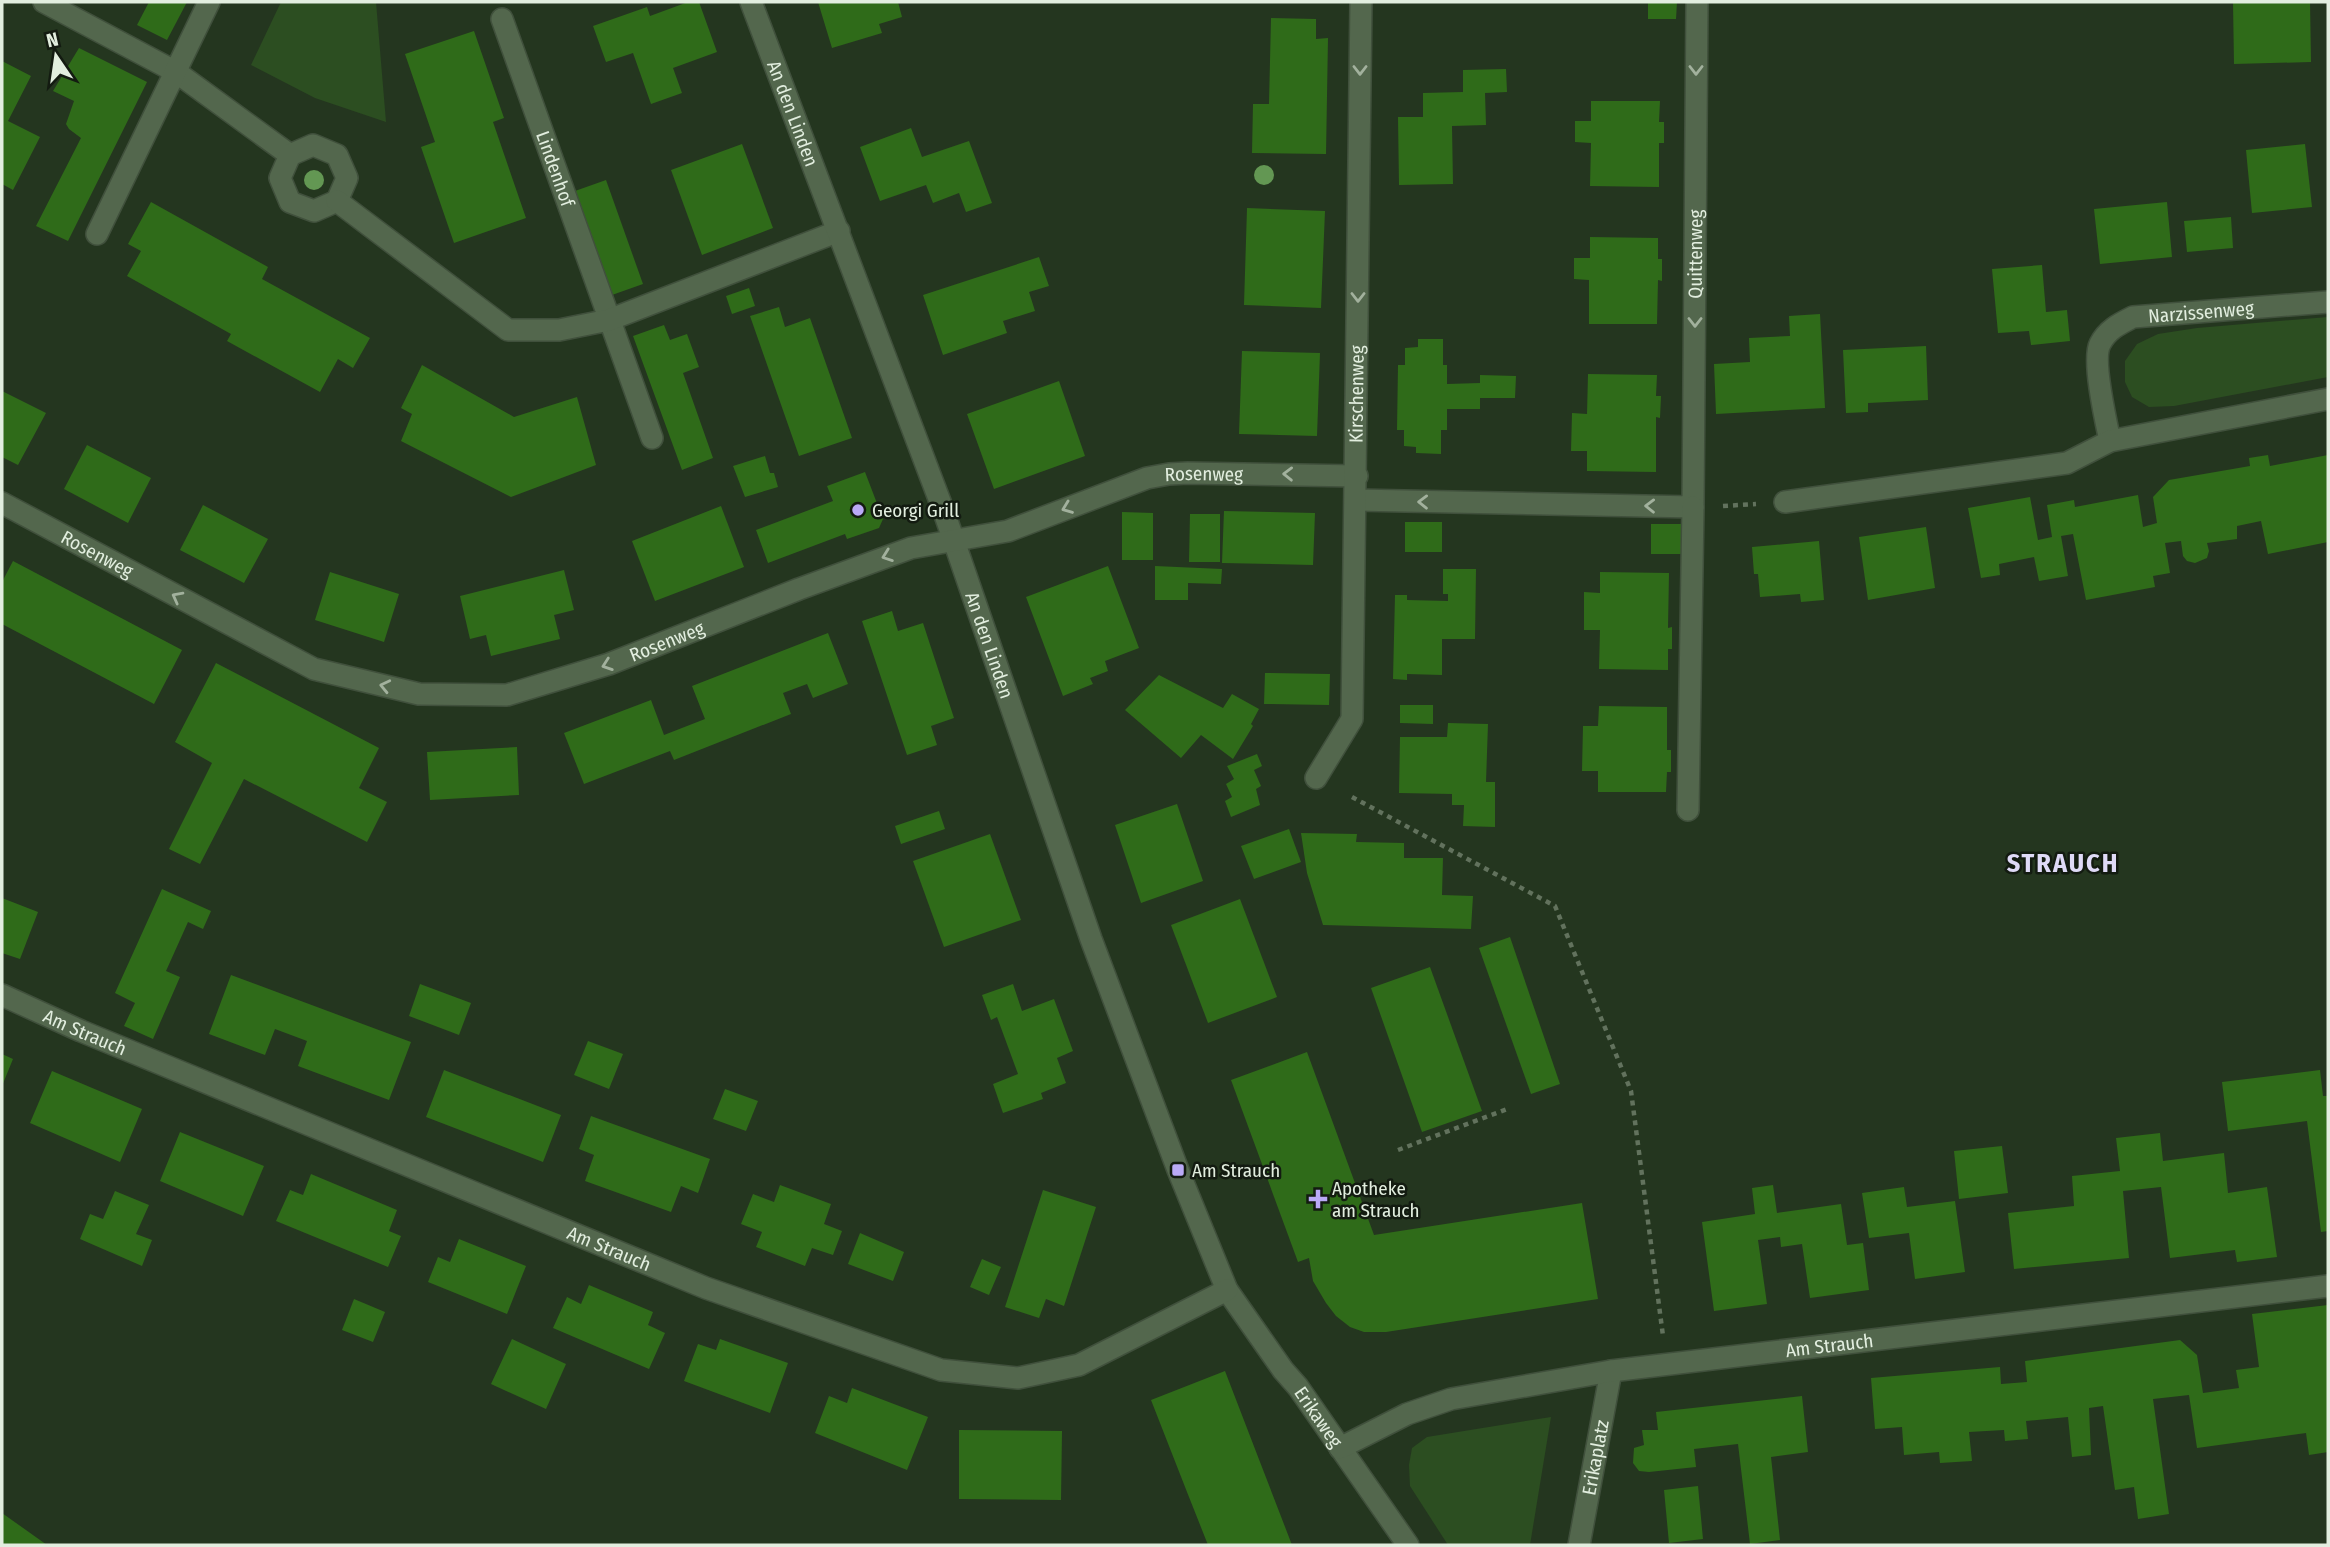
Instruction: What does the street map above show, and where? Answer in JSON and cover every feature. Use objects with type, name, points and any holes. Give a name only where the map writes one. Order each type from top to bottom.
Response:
[{"type":"street","points":[[44,2],[176,72],[290,155]]},
{"type":"street","points":[[97,234],[209,2]]},
{"type":"street","name":"An den Linden","points":[[751,2],[953,540],[1091,939],[1178,1170],[1227,1290]]},
{"type":"street","name":"Kirschenweg","points":[[1316,778],[1352,719],[1357,475],[1360,2]]},
{"type":"street","name":"Quittenweg","points":[[1688,810],[1697,2]]},
{"type":"street","name":"Lindenhof","points":[[502,19],[652,438]]},
{"type":"street","points":[[313,145],[337,155],[347,178],[337,201],[314,211],[290,202],[280,178],[290,155],[313,145]]},
{"type":"street","points":[[337,201],[508,330],[559,331],[608,320],[839,231]]},
{"type":"street","name":"Narzissenweg","points":[[2110,441],[2100,398],[2098,346],[2112,327],[2133,317],[2328,302]]},
{"type":"street","points":[[1784,502],[2067,463],[2110,441],[2328,399]]},
{"type":"street","name":"Rosenweg","points":[[2,503],[314,669],[419,694],[507,695],[609,664],[911,548],[1008,531],[1147,478],[1169,474],[1357,475]]},
{"type":"street","points":[[1356,500],[1693,507]]},
{"type":"street","name":"Am Strauch","points":[[2,995],[81,1031],[706,1289],[941,1370],[1018,1378],[1079,1365],[1227,1290]]},
{"type":"street","name":"Am Strauch","points":[[1340,1448],[1406,1414],[1451,1399],[1611,1371],[2328,1286]]},
{"type":"street","name":"Erikaweg","points":[[1227,1290],[1408,1545]]},
{"type":"street","name":"Erikaplatz","points":[[1579,1545],[1611,1371]]},
{"type":"path","points":[[1693,507],[1784,502]]},
{"type":"path","points":[[1352,797],[1555,905],[1631,1091],[1663,1340]]},
{"type":"path","points":[[1398,1150],[1510,1108]]},
{"type":"green space","points":[[281,2],[376,2],[386,122],[315,98],[251,65]]},
{"type":"green space","points":[[2328,317],[2328,377],[2174,406],[2149,407],[2132,397],[2125,382],[2125,361],[2137,344],[2158,334]]},
{"type":"green space","points":[[1551,1417],[1530,1545],[1448,1545],[1410,1486],[1409,1465],[1412,1448],[1427,1437]]},
{"type":"building","points":[[149,2],[187,2],[167,40],[137,25]]},
{"type":"building","points":[[688,2],[699,2],[717,52],[673,68],[682,93],[651,104],[633,53],[606,62],[593,26],[647,7],[650,16]]},
{"type":"building","points":[[818,2],[898,2],[902,17],[879,24],[882,33],[832,48]]},
{"type":"building","points":[[1648,2],[1677,2],[1676,19],[1648,19]]},
{"type":"building","points":[[2233,2],[2310,2],[2311,62],[2234,64]]},
{"type":"building","points":[[1271,18],[1316,19],[1316,39],[1328,38],[1326,154],[1252,153],[1253,104],[1269,104]]},
{"type":"building","points":[[474,31],[504,118],[493,122],[526,218],[454,243],[421,147],[435,142],[405,54]]},
{"type":"building","points":[[79,48],[147,82],[68,241],[36,226],[81,138],[66,124],[74,101],[53,91]]},
{"type":"building","points":[[2,61],[31,76],[8,121],[40,137],[13,190],[2,184]]},
{"type":"building","points":[[1506,69],[1507,92],[1485,93],[1486,125],[1452,126],[1453,184],[1399,185],[1398,117],[1423,117],[1423,93],[1463,92],[1463,70]]},
{"type":"building","points":[[1591,101],[1660,101],[1659,122],[1664,122],[1664,143],[1659,143],[1659,187],[1590,186],[1591,143],[1575,142],[1575,121],[1591,121]]},
{"type":"building","points":[[911,128],[922,157],[969,141],[992,203],[966,212],[959,193],[933,203],[926,185],[880,201],[860,147]]},
{"type":"building","points":[[742,144],[773,228],[702,255],[671,170]]},
{"type":"building","points":[[2305,144],[2312,207],[2252,213],[2246,150]]},
{"type":"building","points":[[606,180],[643,284],[612,295],[575,191]]},
{"type":"building","points":[[151,202],[268,267],[262,279],[370,338],[353,368],[338,359],[320,392],[227,341],[231,334],[127,276],[141,251],[128,244]]},
{"type":"building","points":[[2167,202],[2172,257],[2100,264],[2094,209]]},
{"type":"building","points":[[1247,208],[1325,211],[1321,308],[1244,305]]},
{"type":"building","points":[[2231,217],[2233,248],[2187,252],[2184,221]]},
{"type":"building","points":[[1590,237],[1658,238],[1662,281],[1658,280],[1657,324],[1589,324],[1589,280],[1574,279],[1574,258],[1590,258]]},
{"type":"building","points":[[1039,257],[1049,286],[1029,292],[1035,311],[1003,321],[1007,333],[943,355],[923,295]]},
{"type":"building","points":[[2042,265],[2046,312],[2067,310],[2070,341],[2031,345],[2029,331],[1998,333],[1992,269]]},
{"type":"building","points":[[749,288],[755,306],[732,314],[726,296]]},
{"type":"building","points":[[779,307],[785,327],[810,318],[852,438],[799,456],[750,316]]},
{"type":"building","points":[[1820,314],[1825,408],[1716,414],[1714,364],[1750,362],[1749,338],[1790,336],[1789,316]]},
{"type":"building","points":[[664,325],[670,340],[687,334],[699,367],[683,373],[713,458],[682,470],[633,336]]},
{"type":"building","points":[[1418,339],[1443,339],[1443,365],[1447,365],[1447,384],[1480,383],[1480,375],[1516,376],[1515,398],[1480,398],[1480,409],[1447,409],[1447,430],[1441,430],[1441,454],[1416,453],[1416,447],[1404,446],[1404,430],[1397,430],[1398,365],[1405,365],[1405,348],[1418,347]]},
{"type":"building","points":[[1926,346],[1928,400],[1868,403],[1868,412],[1846,413],[1843,350]]},
{"type":"building","points":[[1242,351],[1320,353],[1317,436],[1239,434]]},
{"type":"building","points":[[422,365],[514,417],[577,397],[596,465],[511,497],[401,441],[412,414],[401,408]]},
{"type":"building","points":[[1588,374],[1657,375],[1656,396],[1661,396],[1660,418],[1656,417],[1656,472],[1587,471],[1587,451],[1571,451],[1572,413],[1587,414]]},
{"type":"building","points":[[1059,381],[1085,456],[994,489],[967,414]]},
{"type":"building","points":[[2,391],[46,413],[18,465],[2,457]]},
{"type":"building","points":[[87,445],[151,478],[128,523],[64,489]]},
{"type":"building","points":[[2268,455],[2270,466],[2328,455],[2328,542],[2268,554],[2261,521],[2237,526],[2237,539],[2207,543],[2207,558],[2195,563],[2187,561],[2183,556],[2181,541],[2165,543],[2170,573],[2153,576],[2155,587],[2086,600],[2073,534],[2061,536],[2068,576],[2039,581],[2034,557],[1999,564],[2000,575],[1981,578],[1968,508],[2030,497],[2038,540],[2052,537],[2047,505],[2074,500],[2075,507],[2138,495],[2143,527],[2157,523],[2153,497],[2169,480],[2250,466],[2249,458]]},
{"type":"building","points":[[765,456],[778,487],[745,497],[733,466]]},
{"type":"building","points":[[865,472],[883,519],[879,528],[847,539],[845,534],[768,563],[756,530],[833,501],[827,486]]},
{"type":"building","points":[[203,505],[268,539],[244,583],[180,550]]},
{"type":"building","points":[[721,506],[744,567],[655,601],[632,541]]},
{"type":"building","points":[[1224,511],[1315,513],[1313,565],[1222,563]]},
{"type":"building","points":[[1122,512],[1153,513],[1153,560],[1122,560]]},
{"type":"building","points":[[1190,514],[1220,514],[1220,562],[1189,562]]},
{"type":"building","points":[[1405,522],[1442,522],[1442,552],[1405,552]]},
{"type":"building","points":[[1651,524],[1687,524],[1686,554],[1651,554]]},
{"type":"building","points":[[1926,527],[1935,588],[1868,600],[1859,537]]},
{"type":"building","points":[[1819,541],[1824,600],[1801,602],[1800,594],[1760,597],[1758,574],[1754,574],[1752,547]]},
{"type":"building","points":[[13,561],[182,650],[154,704],[2,624],[2,582]]},
{"type":"building","points":[[1108,566],[1139,648],[1105,661],[1108,671],[1090,678],[1093,684],[1063,696],[1026,597]]},
{"type":"building","points":[[1155,566],[1222,569],[1221,584],[1188,583],[1188,600],[1155,600]]},
{"type":"building","points":[[1443,569],[1476,569],[1475,639],[1442,639],[1442,675],[1407,674],[1407,680],[1393,679],[1395,595],[1407,595],[1407,600],[1448,601],[1448,594],[1443,594]]},
{"type":"building","points":[[564,570],[574,610],[554,615],[560,639],[491,656],[486,635],[470,639],[460,596]]},
{"type":"building","points":[[330,572],[399,594],[384,642],[315,620]]},
{"type":"building","points":[[1600,572],[1669,573],[1668,628],[1672,627],[1672,649],[1668,649],[1668,670],[1599,669],[1600,630],[1584,630],[1584,592],[1600,593]]},
{"type":"building","points":[[892,611],[898,631],[923,623],[954,718],[931,726],[937,745],[907,755],[862,621]]},
{"type":"building","points":[[828,633],[848,684],[813,698],[807,684],[783,693],[791,714],[674,760],[670,751],[584,784],[564,733],[651,700],[664,735],[705,719],[692,686]]},
{"type":"building","points":[[216,663],[379,748],[359,788],[387,802],[367,842],[244,779],[200,864],[169,849],[212,763],[175,742]]},
{"type":"building","points":[[1265,673],[1330,674],[1329,705],[1264,704]]},
{"type":"building","points":[[1159,675],[1223,708],[1232,694],[1259,709],[1251,724],[1253,726],[1233,759],[1201,735],[1181,758],[1125,710]]},
{"type":"building","points":[[1400,705],[1433,705],[1433,724],[1400,723]]},
{"type":"building","points":[[1599,706],[1667,707],[1667,750],[1671,750],[1671,772],[1667,772],[1666,792],[1598,792],[1598,771],[1582,771],[1583,726],[1598,726]]},
{"type":"building","points":[[1448,723],[1488,724],[1486,782],[1495,782],[1495,827],[1463,826],[1464,805],[1452,805],[1452,794],[1399,793],[1400,737],[1447,737]]},
{"type":"building","points":[[517,747],[519,795],[430,800],[427,752]]},
{"type":"building","points":[[1257,754],[1262,766],[1254,770],[1261,786],[1256,789],[1260,805],[1231,817],[1225,801],[1232,797],[1226,784],[1234,779],[1227,766]]},
{"type":"building","points":[[1177,804],[1203,881],[1141,903],[1115,825]]},
{"type":"building","points":[[939,811],[945,829],[901,844],[895,826]]},
{"type":"building","points":[[1289,829],[1301,862],[1254,879],[1241,846]]},
{"type":"building","points":[[1301,833],[1357,834],[1356,842],[1404,843],[1404,858],[1443,858],[1442,895],[1473,896],[1471,929],[1323,925],[1307,873]]},
{"type":"building","points":[[990,834],[1021,920],[944,947],[913,861]]},
{"type":"building","points":[[162,889],[211,911],[203,929],[188,922],[166,971],[180,977],[153,1039],[124,1026],[135,1003],[115,993]]},
{"type":"building","points":[[2,898],[38,912],[20,959],[2,953]]},
{"type":"building","points":[[1240,899],[1277,997],[1208,1023],[1171,925]]},
{"type":"building","points":[[1510,937],[1560,1084],[1531,1094],[1479,948]]},
{"type":"building","points":[[1430,967],[1482,1111],[1422,1132],[1371,988]]},
{"type":"building","points":[[231,975],[411,1042],[389,1100],[298,1066],[307,1041],[275,1029],[265,1055],[209,1034]]},
{"type":"building","points":[[420,984],[471,1003],[459,1035],[409,1016]]},
{"type":"building","points":[[1013,984],[1022,1011],[1054,999],[1073,1051],[1057,1058],[1066,1083],[1041,1093],[1043,1099],[1003,1113],[993,1084],[1018,1074],[997,1017],[991,1020],[982,995]]},
{"type":"building","points":[[588,1041],[623,1054],[609,1089],[574,1075]]},
{"type":"building","points":[[1307,1052],[1374,1235],[1582,1203],[1598,1299],[1386,1332],[1364,1332],[1350,1327],[1336,1316],[1313,1281],[1309,1258],[1298,1262],[1231,1080]]},
{"type":"building","points":[[2,1054],[13,1059],[2,1086]]},
{"type":"building","points":[[444,1070],[561,1115],[543,1162],[426,1117]]},
{"type":"building","points":[[2320,1070],[2323,1096],[2328,1096],[2328,1231],[2321,1232],[2307,1121],[2228,1131],[2222,1082]]},
{"type":"building","points":[[52,1071],[142,1109],[120,1162],[30,1123]]},
{"type":"building","points":[[725,1089],[758,1101],[746,1131],[713,1119]]},
{"type":"building","points":[[591,1116],[710,1159],[698,1193],[681,1186],[671,1212],[585,1181],[594,1155],[579,1149]]},
{"type":"building","points":[[180,1132],[264,1166],[243,1216],[160,1181]]},
{"type":"building","points":[[2160,1133],[2163,1161],[2224,1153],[2228,1193],[2267,1187],[2277,1257],[2237,1262],[2235,1250],[2170,1258],[2161,1187],[2123,1191],[2129,1258],[2014,1269],[2008,1213],[2074,1206],[2072,1176],[2120,1171],[2116,1138]]},
{"type":"building","points":[[2002,1146],[2008,1193],[1959,1199],[1954,1151]]},
{"type":"building","points":[[311,1174],[397,1210],[389,1231],[401,1236],[388,1267],[276,1221],[290,1190],[303,1195]]},
{"type":"building","points":[[780,1185],[831,1204],[824,1224],[842,1231],[833,1255],[812,1248],[805,1266],[756,1247],[762,1232],[741,1224],[753,1194],[774,1202]]},
{"type":"building","points":[[1773,1185],[1777,1213],[1841,1204],[1847,1245],[1863,1243],[1869,1290],[1810,1298],[1802,1244],[1781,1247],[1780,1237],[1758,1240],[1767,1304],[1714,1311],[1702,1222],[1755,1214],[1752,1188]]},
{"type":"building","points":[[1904,1187],[1907,1207],[1955,1201],[1965,1272],[1915,1279],[1909,1233],[1869,1238],[1862,1193]]},
{"type":"building","points":[[1043,1190],[1096,1207],[1064,1306],[1046,1299],[1039,1318],[1005,1307]]},
{"type":"building","points":[[115,1191],[149,1205],[136,1234],[152,1240],[142,1266],[80,1239],[90,1214],[103,1219]]},
{"type":"building","points":[[860,1233],[904,1252],[893,1281],[848,1264]]},
{"type":"building","points":[[459,1239],[526,1266],[507,1314],[428,1282],[438,1257],[450,1262]]},
{"type":"building","points":[[982,1259],[1001,1267],[989,1295],[970,1287]]},
{"type":"building","points":[[589,1285],[653,1312],[648,1325],[665,1333],[649,1369],[553,1328],[567,1297],[581,1304]]},
{"type":"building","points":[[354,1299],[385,1312],[373,1342],[342,1330]]},
{"type":"building","points":[[2328,1305],[2328,1452],[2309,1455],[2306,1433],[2197,1448],[2189,1395],[2153,1399],[2169,1514],[2138,1519],[2134,1487],[2115,1490],[2103,1406],[2089,1408],[2091,1455],[2072,1457],[2068,1417],[2026,1421],[2028,1439],[2005,1441],[2004,1430],[1969,1432],[1972,1461],[1940,1463],[1939,1452],[1904,1455],[1902,1427],[1875,1429],[1871,1378],[2000,1367],[2001,1384],[2027,1382],[2025,1361],[2180,1340],[2197,1355],[2203,1393],[2239,1388],[2236,1370],[2259,1367],[2252,1314]]},
{"type":"building","points":[[512,1339],[566,1364],[546,1409],[491,1384]]},
{"type":"building","points":[[720,1339],[788,1363],[770,1413],[684,1381],[698,1344],[716,1350]]},
{"type":"building","points":[[1225,1371],[1292,1545],[1208,1545],[1151,1400]]},
{"type":"building","points":[[852,1388],[928,1417],[907,1470],[815,1433],[829,1396],[847,1403]]},
{"type":"building","points":[[1802,1396],[1808,1452],[1771,1457],[1780,1540],[1750,1544],[1738,1444],[1694,1449],[1696,1467],[1649,1472],[1639,1471],[1633,1463],[1634,1448],[1644,1445],[1642,1430],[1658,1430],[1656,1412]]},
{"type":"building","points":[[959,1430],[1062,1431],[1061,1500],[959,1499]]},
{"type":"building","points":[[1698,1486],[1703,1539],[1669,1543],[1664,1490]]},
{"type":"building","points":[[2,1513],[47,1545],[2,1545]]},
{"type":"place","name":"Georgi Grill","points":[[858,510]]},
{"type":"place","name":"Am Strauch","points":[[1178,1170]]},
{"type":"place","name":"Apotheke am Strauch","points":[[1318,1199]]},
{"type":"district","name":"STRAUCH","points":[[2063,863]]}]
